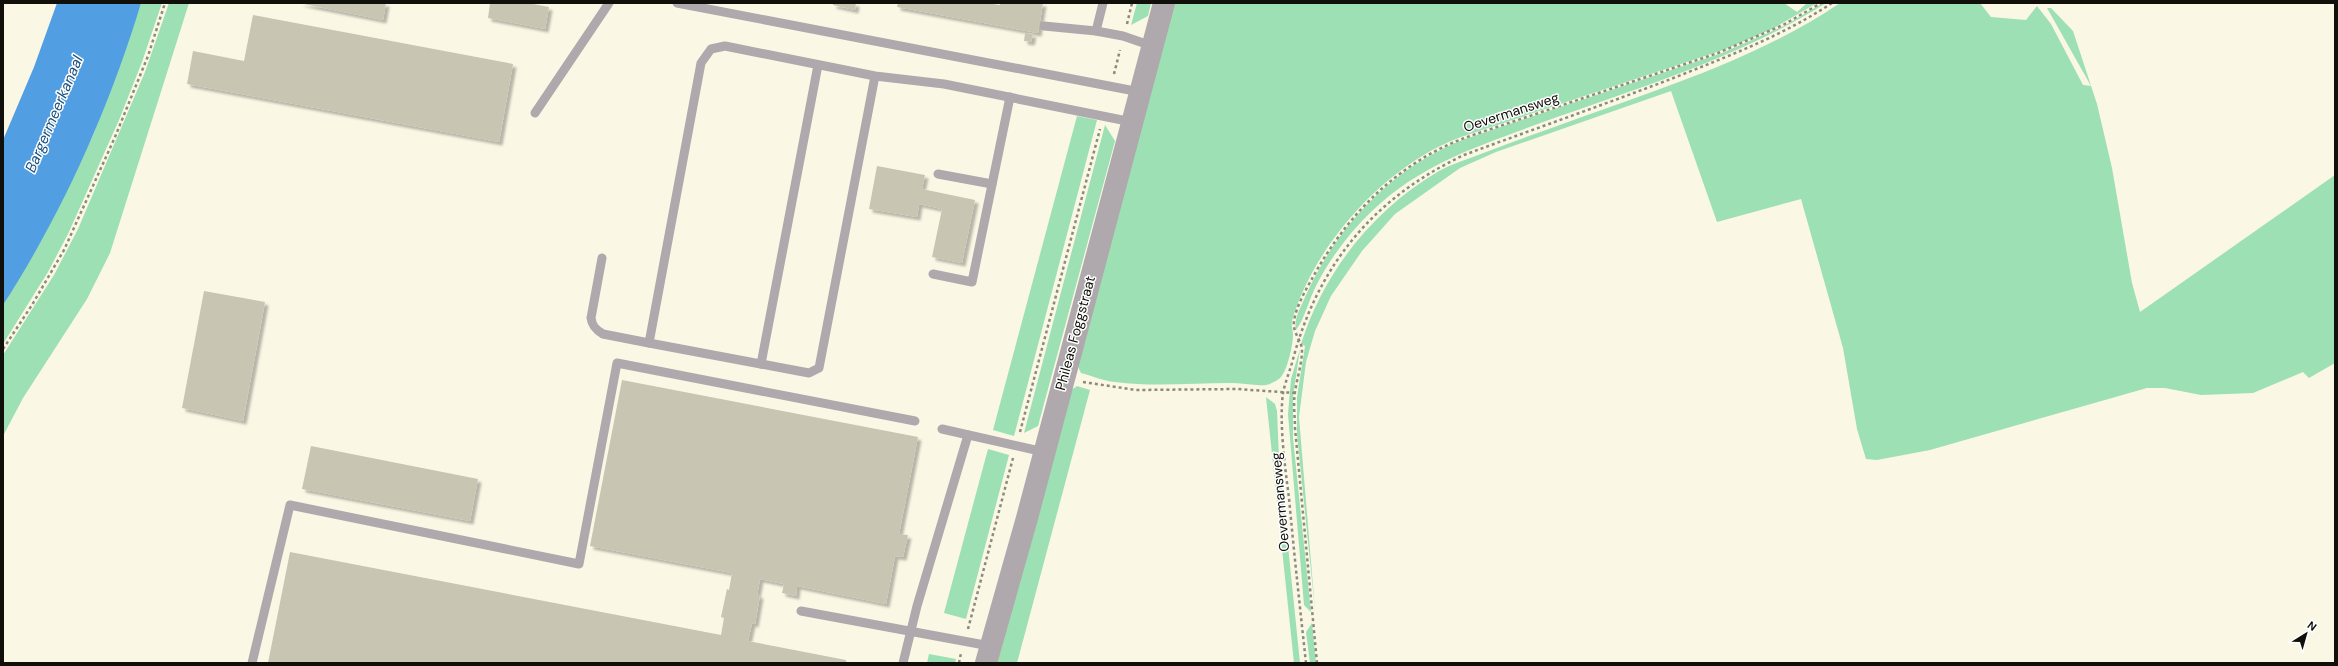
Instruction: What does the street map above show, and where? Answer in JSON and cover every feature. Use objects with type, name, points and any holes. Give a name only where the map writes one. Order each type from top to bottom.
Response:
[{"type":"street","name":"Phileas Foggstraat","points":[[988,655],[1164,3]]},
{"type":"lane","points":[[535,113],[609,3]]},
{"type":"lane","points":[[677,3],[1140,92]]},
{"type":"lane","points":[[1096,31],[1103,3]]},
{"type":"lane","points":[[1044,26],[1096,31],[1123,36],[1152,46]]},
{"type":"lane","points":[[649,343],[701,63],[705,55],[711,49],[725,46],[875,76],[944,84],[1132,122]]},
{"type":"lane","points":[[761,364],[818,65]]},
{"type":"lane","points":[[602,258],[591,318],[592,324],[596,331],[603,334],[809,373],[819,368],[875,76]]},
{"type":"lane","points":[[933,274],[972,282],[1010,97]]},
{"type":"lane","points":[[938,174],[992,184]]},
{"type":"lane","points":[[252,663],[290,505],[579,564],[617,363],[916,421]]},
{"type":"lane","points":[[942,429],[1044,452]]},
{"type":"lane","points":[[903,663],[910,631],[968,435]]},
{"type":"lane","points":[[801,611],[964,641],[988,655]]},
{"type":"path","points":[[3,349],[32,305],[64,250],[142,71],[165,3]]},
{"type":"path","points":[[1110,87],[1132,3]]},
{"type":"path","name":"Oevermansweg","points":[[1317,663],[1297,456],[1295,393],[1302,348],[1293,322],[1307,289],[1323,260],[1369,202],[1389,182],[1419,160],[1451,142],[1735,46],[1784,25],[1821,3]]},
{"type":"path","name":"Oevermansweg","points":[[1306,663],[1285,462],[1283,392],[1298,340],[1314,299],[1347,245],[1370,217],[1414,182],[1464,155],[1632,94],[1746,50],[1783,33],[1832,3]]},
{"type":"path","points":[[959,663],[1103,116]]},
{"type":"path","points":[[1063,378],[1136,390],[1236,389],[1295,393]]},
{"type":"green space","points":[[141,3],[162,3],[142,62],[119,120],[68,234],[48,272],[3,344],[3,305],[41,241],[94,133]]},
{"type":"green space","points":[[169,3],[189,3],[110,253],[87,299],[23,398],[3,436],[3,355],[54,275],[78,229],[145,72]]},
{"type":"green space","points":[[1137,3],[1151,3],[1148,16],[1131,25]]},
{"type":"green space","points":[[1174,3],[1784,3],[1797,12],[1807,3],[1817,3],[1772,29],[1723,50],[1461,137],[1433,150],[1406,166],[1357,210],[1336,236],[1317,264],[1303,292],[1292,321],[1293,339],[1291,351],[1283,375],[1268,385],[1230,383],[1144,384],[1102,380],[1081,373],[1077,365]]},
{"type":"green space","points":[[1823,3],[1826,3],[1793,22],[1725,55],[1654,83],[1476,147],[1433,167],[1412,180],[1391,194],[1372,211],[1341,246],[1322,276],[1296,330],[1295,326],[1300,308],[1319,270],[1334,245],[1351,222],[1370,201],[1415,165],[1439,151],[1465,139],[1722,53],[1784,26]]},
{"type":"green space","points":[[1840,3],[1980,3],[1991,17],[2026,20],[2037,6],[2051,24],[2083,85],[2091,86],[2047,8],[2051,8],[2073,31],[2097,104],[2112,168],[2132,283],[2140,312],[2335,175],[2335,363],[2309,378],[2303,372],[2253,393],[2201,395],[2165,388],[2147,388],[1930,450],[1877,460],[1866,459],[1857,429],[1843,348],[1801,199],[1717,222],[1671,91],[1496,152],[1460,168],[1395,214],[1362,251],[1331,296],[1315,331],[1306,362],[1299,417],[1315,610],[1297,434],[1297,397],[1305,346],[1301,344],[1311,317],[1323,292],[1354,244],[1393,204],[1415,186],[1443,169],[1499,147],[1680,82],[1714,68],[1779,39],[1811,22]]},
{"type":"green space","points":[[1077,116],[1097,120],[1014,436],[993,430]]},
{"type":"green space","points":[[1105,125],[1115,141],[1038,426],[1024,433]]},
{"type":"green space","points":[[1300,349],[1293,397],[1293,438],[1311,612],[1304,605],[1288,414],[1291,379]]},
{"type":"green space","points":[[1077,386],[1090,390],[1017,663],[997,663],[1070,391]]},
{"type":"green space","points":[[1266,397],[1275,404],[1277,411],[1279,458],[1300,663],[1294,663]]},
{"type":"green space","points":[[988,449],[1009,455],[966,619],[944,613]]},
{"type":"green space","points":[[1312,623],[1316,663],[1310,663],[1306,632]]},
{"type":"green space","points":[[929,654],[956,659],[955,663],[927,663]]},
{"type":"water","name":"Bargermeerkanaal","points":[[57,3],[141,3],[99,121],[65,197],[25,270],[3,305],[3,140],[34,67]]},
{"type":"building","points":[[299,3],[386,3],[383,20]]},
{"type":"building","points":[[490,3],[528,3],[549,7],[545,29],[488,18]]},
{"type":"building","points":[[833,3],[856,3],[855,10],[833,5]]},
{"type":"building","points":[[898,3],[986,3],[1000,5],[1000,3],[1043,3],[1038,33],[897,7]]},
{"type":"building","points":[[253,15],[513,64],[499,142],[187,84],[193,51],[244,61]]},
{"type":"building","points":[[1025,33],[1033,34],[1031,42],[1024,41]]},
{"type":"building","points":[[877,166],[925,175],[922,189],[975,200],[962,263],[932,257],[942,209],[919,204],[917,217],[869,209]]},
{"type":"building","points":[[204,291],[265,302],[243,421],[182,408]]},
{"type":"building","points":[[622,380],[918,437],[899,534],[908,535],[903,557],[895,556],[886,604],[797,586],[796,596],[782,593],[784,584],[760,579],[757,595],[760,595],[755,624],[752,623],[748,641],[846,660],[846,663],[268,663],[290,552],[721,635],[724,618],[721,617],[727,589],[729,590],[732,573],[590,546]]},
{"type":"building","points":[[311,446],[478,479],[470,521],[302,489]]}]
